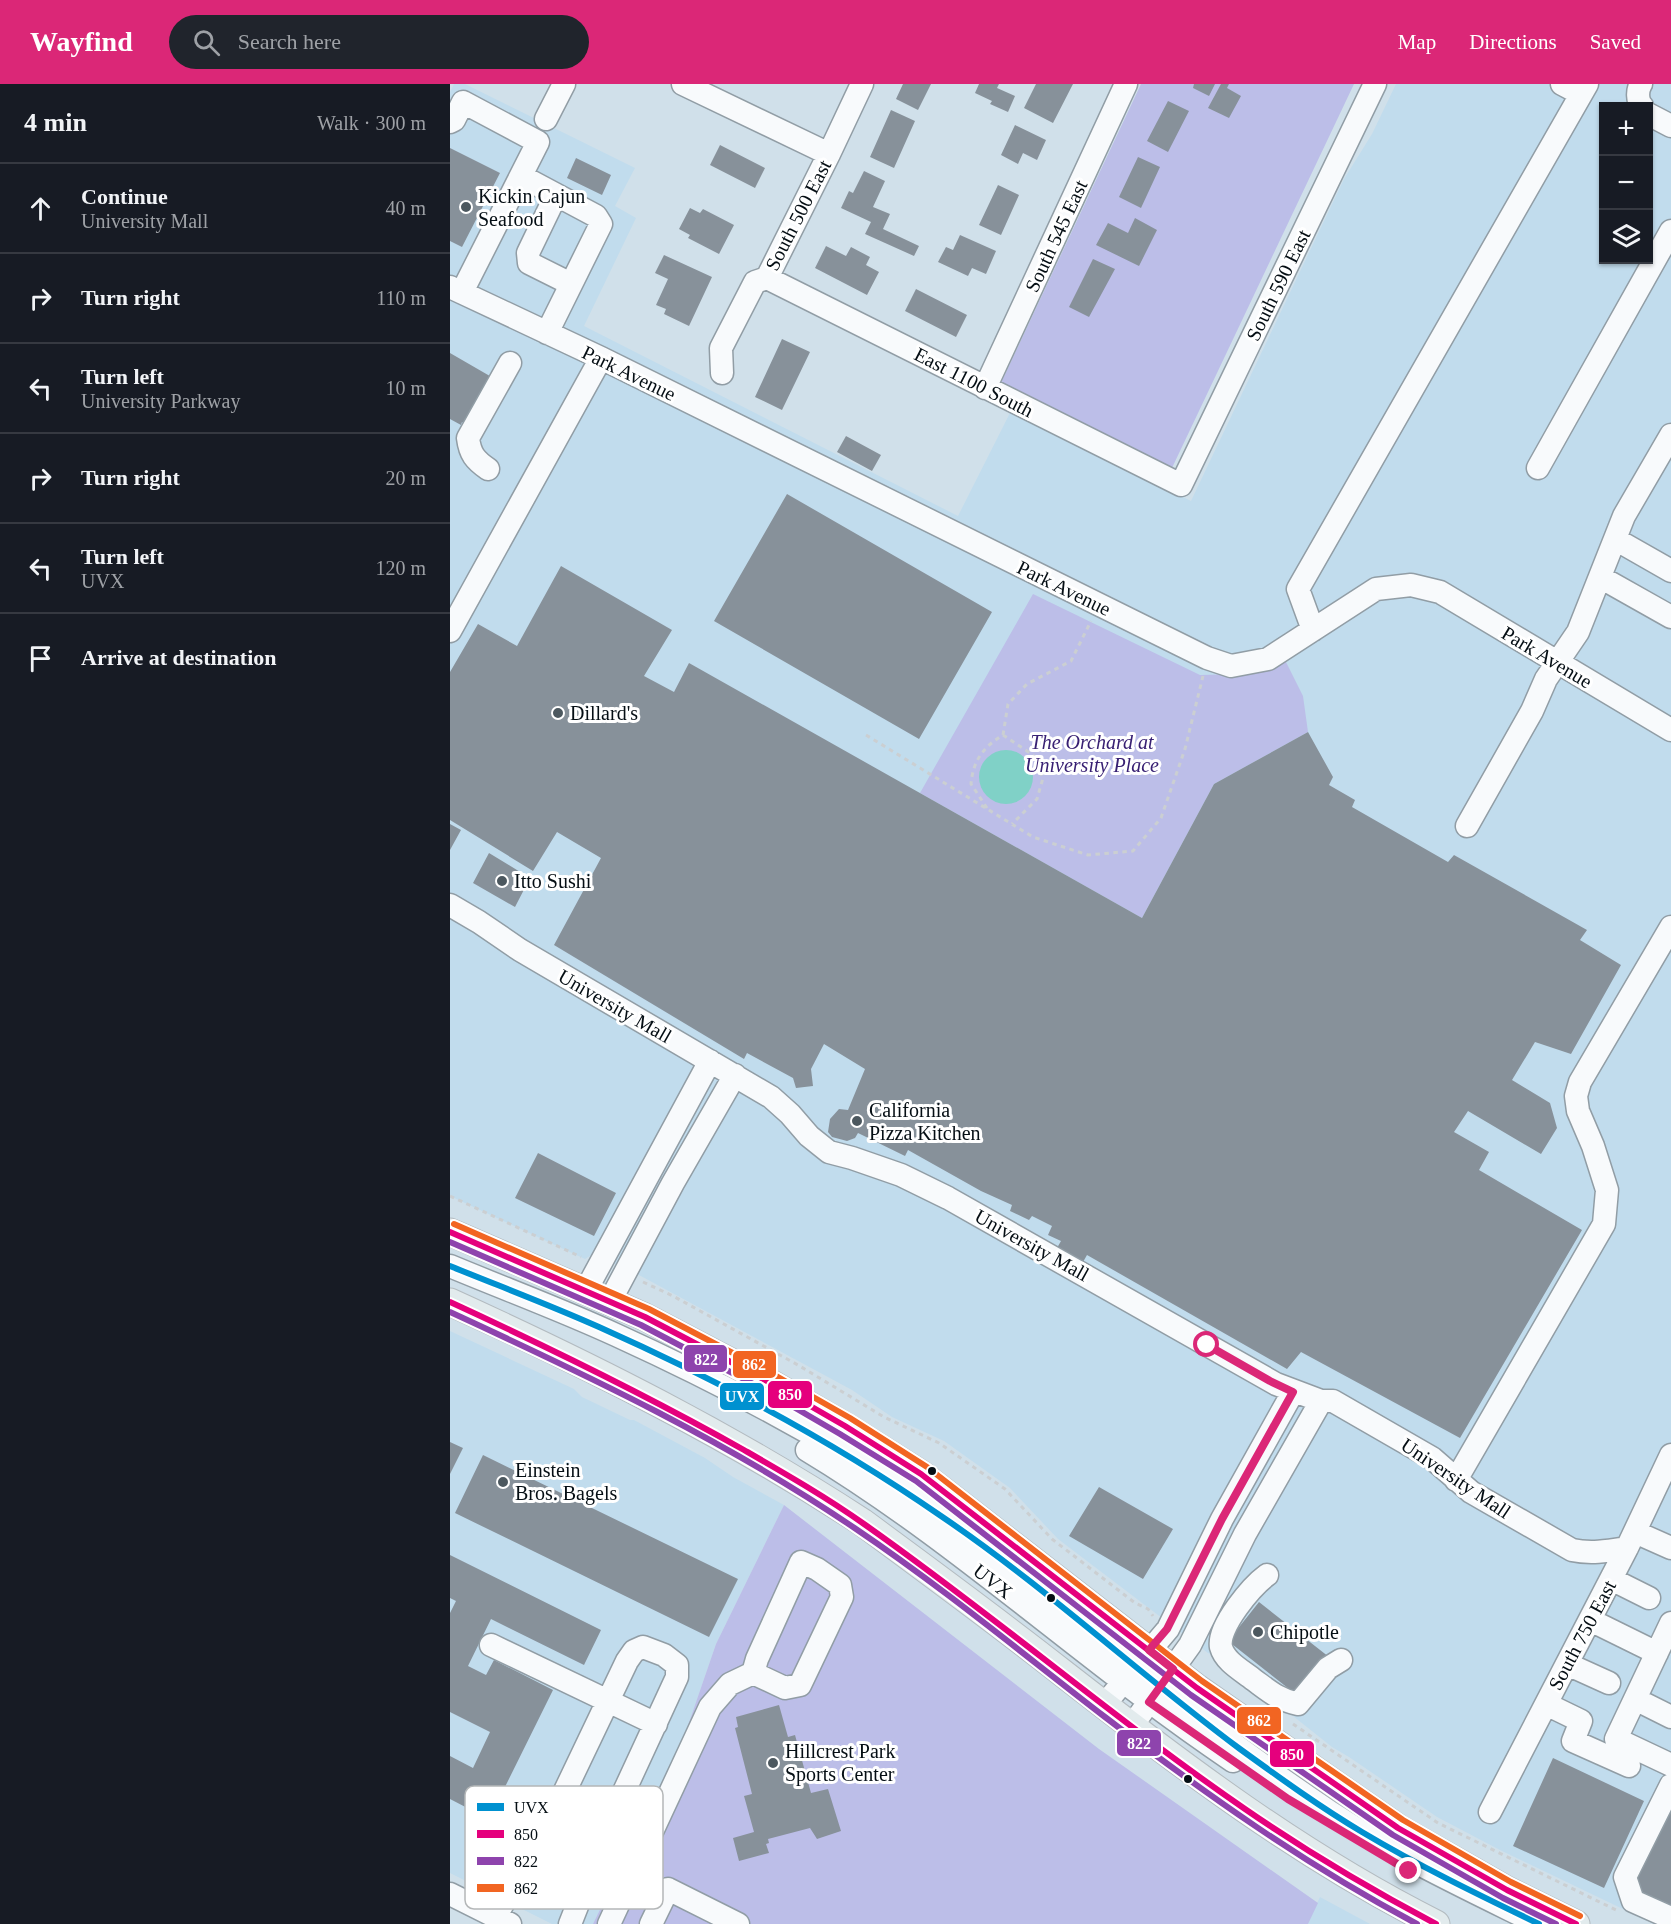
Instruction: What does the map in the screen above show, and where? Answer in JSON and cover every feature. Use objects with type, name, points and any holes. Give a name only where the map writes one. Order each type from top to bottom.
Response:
[{"type":"main road","points":[[450,1232],[645,1317],[767,1381],[845,1426],[911,1468],[1136,1667],[1161,1686],[1398,1828],[1507,1890],[1576,1924]]},
{"type":"main road","points":[[450,1302],[633,1388],[696,1421],[810,1487],[862,1522],[1131,1728],[1258,1818],[1366,1886],[1436,1924]]},
{"type":"street","points":[[546,119],[564,84]]},
{"type":"street","points":[[684,84],[830,154]]},
{"type":"street","name":"South 500 East","points":[[722,373],[721,348],[755,282],[767,278],[830,154],[862,84]]},
{"type":"street","name":"South 545 East","points":[[985,388],[1126,84]]},
{"type":"street","points":[[1639,102],[1638,88],[1641,84]]},
{"type":"street","points":[[1313,630],[1298,589],[1577,87]]},
{"type":"street","name":"South 590 East","points":[[1181,485],[1373,88]]},
{"type":"street","points":[[450,122],[454,120],[463,102],[538,142],[456,290]]},
{"type":"street","points":[[1653,117],[1671,126]]},
{"type":"street","points":[[521,176],[596,216],[601,224],[547,333]]},
{"type":"street","points":[[556,195],[528,253],[529,263],[571,284]]},
{"type":"street","points":[[1538,468],[1671,231]]},
{"type":"street","name":"East 1100 South","points":[[767,278],[1181,485]]},
{"type":"street","name":"Park Avenue","points":[[456,290],[601,358],[1208,658],[1231,666],[1268,659],[1376,589],[1411,585],[1440,592],[1671,730]]},
{"type":"street","points":[[450,631],[601,358]]},
{"type":"street","points":[[488,469],[475,460],[469,449],[468,438],[510,363]]},
{"type":"street","points":[[1467,826],[1532,711],[1546,679],[1578,632],[1624,516],[1671,435]]},
{"type":"street","points":[[1615,539],[1671,571]]},
{"type":"street","points":[[1600,577],[1671,617]]},
{"type":"street","name":"University Mall","points":[[450,905],[520,950],[771,1097],[809,1136],[829,1152],[901,1175],[948,1198],[1270,1381],[1293,1392],[1321,1401],[1333,1401],[1432,1458],[1471,1492],[1572,1550],[1592,1553],[1631,1540]]},
{"type":"street","points":[[1456,1480],[1604,1224],[1607,1190],[1593,1146],[1578,1112],[1576,1096],[1580,1082],[1671,927]]},
{"type":"street","points":[[585,1292],[710,1061]]},
{"type":"street","points":[[609,1303],[673,1183],[735,1075]]},
{"type":"street","points":[[450,1266],[656,1353],[810,1434],[888,1480],[954,1525],[1136,1667]]},
{"type":"street","name":"UVX","points":[[450,1276],[539,1313],[677,1378],[819,1457],[871,1489],[924,1527],[1136,1667],[1161,1686],[1278,1792],[1409,1871],[1514,1924]]},
{"type":"street","points":[[1103,1706],[1167,1629],[1222,1519],[1293,1392]]},
{"type":"street","points":[[1131,1728],[1190,1645],[1245,1534],[1321,1401]]},
{"type":"street","name":"South 750 East","points":[[1490,1812],[1631,1540],[1671,1455]]},
{"type":"street","points":[[1631,1540],[1671,1548]]},
{"type":"street","points":[[801,1562],[817,1569],[840,1585],[842,1597],[800,1685],[785,1688],[753,1673],[756,1659],[801,1562]]},
{"type":"street","points":[[1267,1575],[1254,1584],[1223,1633],[1221,1647],[1228,1660],[1283,1701],[1298,1704],[1328,1668],[1341,1660]]},
{"type":"street","points":[[1611,1579],[1649,1598]]},
{"type":"street","points":[[1590,1620],[1657,1653]]},
{"type":"street","points":[[1671,1623],[1616,1739],[1671,1765]]},
{"type":"street","points":[[491,1645],[656,1724]]},
{"type":"street","points":[[567,1786],[634,1651],[643,1647],[664,1656],[676,1665],[677,1677],[627,1786]]},
{"type":"street","points":[[1567,1664],[1609,1683]]},
{"type":"street","points":[[663,1814],[710,1707],[730,1684],[753,1673]]},
{"type":"street","points":[[1161,1686],[1267,1768],[1354,1828],[1413,1862],[1539,1924]]},
{"type":"street","points":[[1635,1699],[1671,1717]]},
{"type":"street","points":[[1546,1704],[1581,1721],[1573,1741],[1629,1766]]},
{"type":"street","points":[[1671,1785],[1625,1877],[1633,1900],[1671,1918]]},
{"type":"street","points":[[663,1899],[668,1889],[738,1924]]},
{"type":"street","points":[[450,1894],[465,1901]]},
{"type":"street","points":[[481,1909],[503,1920]]},
{"type":"street","points":[[570,1924],[576,1909]]},
{"type":"street","points":[[651,1924],[658,1909]]},
{"type":"path","points":[[988,809],[971,784],[972,770],[988,744],[1003,735],[1008,704],[1027,684],[1071,661],[1099,605]]},
{"type":"path","points":[[866,735],[1034,837],[1088,855],[1133,851],[1161,818],[1185,749],[1208,658]]},
{"type":"path","points":[[1003,735],[1033,755],[1043,778],[1037,799],[1012,824]]},
{"type":"path","points":[[450,1196],[585,1259]]},
{"type":"path","points":[[1293,1725],[1438,1823],[1624,1914]]},
{"type":"shaded area","points":[[454,84],[465,84],[635,168],[615,206],[636,218],[584,326],[958,516],[1011,411],[1191,501],[1344,179],[1372,134],[1396,84],[1671,84],[1671,1924],[1654,1924],[1437,1817],[1332,1747],[1224,1661],[1208,1653],[1058,1539],[1010,1488],[944,1441],[892,1417],[852,1390],[639,1275],[593,1254],[585,1259],[450,1196],[450,92]]},
{"type":"shaded area","points":[[1001,750],[1011,750],[1021,754],[1029,762],[1033,777],[1029,792],[1021,800],[1011,804],[1001,804],[991,800],[983,792],[979,782],[979,772],[983,762],[991,754]]},
{"type":"shaded area","points":[[450,1331],[574,1389],[582,1397],[634,1420],[705,1458],[733,1477],[784,1505],[716,1644],[684,1737],[660,1786],[465,1786],[465,1880],[450,1873]]},
{"type":"shaded area","points":[[1320,1897],[1370,1924],[1307,1924]]},
{"type":"shaded area","points":[[522,1909],[600,1909],[593,1924],[552,1924]]},
{"type":"green space","points":[[1141,84],[1354,84],[1171,470],[1000,385]]},
{"type":"green space","name":"The Orchard at University Place","points":[[1033,594],[1200,675],[1244,674],[1285,660],[1303,696],[1308,732],[1214,784],[1142,918],[920,793]]},
{"type":"green space","points":[[784,1505],[1099,1749],[1318,1903],[1308,1924],[593,1924],[600,1909],[663,1909],[663,1786],[660,1786],[684,1737],[716,1644]]},
{"type":"building","points":[[903,84],[931,84],[918,110],[896,99]]},
{"type":"building","points":[[979,84],[999,84],[997,88],[1015,96],[1008,112],[990,104],[992,101],[975,93]]},
{"type":"building","points":[[1036,84],[1073,84],[1053,123],[1024,108]]},
{"type":"building","points":[[1194,84],[1215,84],[1209,96],[1193,88]]},
{"type":"building","points":[[1221,84],[1229,84],[1227,88],[1241,96],[1229,118],[1208,108]]},
{"type":"building","points":[[1168,101],[1189,111],[1168,152],[1147,141]]},
{"type":"building","points":[[891,110],[915,121],[894,168],[870,157]]},
{"type":"building","points":[[1015,125],[1046,140],[1037,160],[1023,153],[1018,164],[1001,155]]},
{"type":"building","points":[[720,145],[765,168],[755,188],[710,165]]},
{"type":"building","name":"Kickin Cajun Seafood","points":[[450,148],[500,173],[462,247],[450,241]]},
{"type":"building","points":[[1138,157],[1160,167],[1141,208],[1119,197]]},
{"type":"building","points":[[576,158],[611,175],[602,195],[567,178]]},
{"type":"building","points":[[864,171],[885,181],[873,207],[890,214],[883,229],[919,246],[914,256],[865,234],[871,222],[841,208],[849,191],[853,193]]},
{"type":"building","points":[[998,185],[1019,195],[1001,235],[979,225]]},
{"type":"building","points":[[690,208],[700,213],[703,209],[734,225],[719,254],[688,238],[690,235],[679,229]]},
{"type":"building","points":[[1135,218],[1157,230],[1139,266],[1096,245],[1108,223],[1128,233]]},
{"type":"building","points":[[960,235],[996,251],[986,274],[972,268],[968,276],[938,262],[946,247],[953,250]]},
{"type":"building","points":[[826,246],[846,256],[851,247],[870,257],[866,265],[879,272],[867,295],[815,268]]},
{"type":"building","points":[[664,255],[712,277],[689,326],[664,314],[666,309],[656,305],[668,279],[655,273]]},
{"type":"building","points":[[1093,259],[1115,269],[1089,317],[1069,307]]},
{"type":"building","points":[[916,289],[967,315],[956,337],[905,311]]},
{"type":"building","points":[[782,339],[810,352],[782,410],[755,397]]},
{"type":"building","points":[[450,353],[495,379],[468,426],[450,419]]},
{"type":"building","points":[[846,436],[881,455],[872,471],[837,452]]},
{"type":"building","points":[[787,494],[992,612],[919,739],[714,621]]},
{"type":"building","points":[[561,566],[672,630],[644,676],[674,692],[689,663],[1142,918],[1214,784],[1308,732],[1333,777],[1329,785],[1355,800],[1352,807],[1448,862],[1454,855],[1587,930],[1580,940],[1621,965],[1571,1054],[1535,1042],[1512,1080],[1550,1103],[1557,1128],[1541,1154],[1468,1111],[1454,1132],[1489,1152],[1479,1170],[1582,1230],[1460,1438],[1301,1352],[1287,1369],[1087,1255],[1083,1262],[1057,1248],[1061,1241],[1048,1235],[1052,1226],[1032,1216],[1029,1220],[1010,1211],[1012,1205],[981,1191],[908,1150],[905,1156],[858,1133],[855,1138],[847,1141],[832,1137],[828,1132],[830,1119],[839,1109],[848,1110],[865,1069],[824,1044],[811,1069],[813,1086],[796,1088],[793,1078],[747,1053],[744,1059],[554,945],[601,858],[557,832],[533,871],[450,820],[450,672],[478,624],[517,646]]},
{"type":"building","points":[[450,824],[461,830],[450,850]]},
{"type":"building","name":"Itto Sushi","points":[[489,853],[530,878],[515,907],[473,883]]},
{"type":"building","points":[[538,1153],[616,1193],[594,1236],[515,1198]]},
{"type":"building","points":[[450,1442],[463,1448],[450,1474]]},
{"type":"building","points":[[483,1455],[738,1579],[709,1637],[455,1513]]},
{"type":"building","points":[[1099,1487],[1173,1529],[1143,1579],[1069,1536]]},
{"type":"building","points":[[450,1555],[601,1630],[584,1665],[491,1619],[468,1666],[486,1675],[494,1660],[553,1690],[505,1786],[465,1786],[465,1807],[450,1799],[450,1756],[473,1768],[490,1732],[450,1712],[450,1613],[456,1601],[450,1598]]},
{"type":"building","points":[[1259,1602],[1329,1657],[1298,1696],[1228,1641]]},
{"type":"building","name":"Hillcrest Park Sports Center","points":[[779,1705],[788,1737],[795,1735],[811,1793],[828,1789],[841,1831],[817,1839],[810,1828],[768,1839],[769,1843],[766,1844],[769,1853],[739,1861],[733,1838],[754,1832],[744,1796],[752,1794],[735,1728],[738,1727],[736,1717]]},
{"type":"building","points":[[1553,1758],[1644,1801],[1604,1888],[1513,1846]]},
{"type":"building","points":[[1671,1795],[1671,1911],[1642,1895],[1635,1874]]},
{"type":"transit line","name":"862","points":[[454,1224],[649,1309],[771,1373],[850,1418],[927,1467],[1202,1681],[1403,1820],[1511,1882],[1580,1916]]},
{"type":"transit line","name":"850","points":[[450,1232],[645,1317],[767,1381],[845,1426],[921,1474],[1197,1688],[1398,1828],[1507,1890],[1576,1924]]},
{"type":"transit line","name":"822","points":[[450,1242],[641,1325],[763,1389],[840,1434],[916,1481],[1191,1695],[1393,1835],[1503,1898],[1556,1924]]},
{"type":"transit line","name":"UVX","points":[[450,1266],[581,1319],[688,1368],[859,1463],[980,1543],[1202,1720],[1315,1802],[1405,1857],[1539,1924]]},
{"type":"transit line","name":"850","points":[[450,1302],[672,1411],[820,1495],[850,1514],[960,1594],[1196,1775],[1291,1840],[1436,1924]]},
{"type":"transit line","name":"822","points":[[450,1312],[658,1412],[709,1439],[808,1498],[920,1574],[1142,1745],[1218,1800],[1296,1853],[1417,1924]]},
{"type":"place","name":"Kickin Cajun Seafood","points":[[466,207]]},
{"type":"place","name":"Dillard's","points":[[558,713]]},
{"type":"place","name":"Itto Sushi","points":[[502,881]]},
{"type":"place","name":"California Pizza Kitchen","points":[[857,1121]]},
{"type":"place","name":"Einstein Bros. Bagels","points":[[503,1482]]},
{"type":"place","name":"Chipotle","points":[[1258,1632]]},
{"type":"place","name":"Hillcrest Park Sports Center","points":[[773,1763]]},
{"type":"route","points":[[1207,1345],[1293,1392],[1222,1519],[1167,1629],[1149,1650],[1173,1669],[1149,1702],[1288,1799],[1409,1871]]}]
